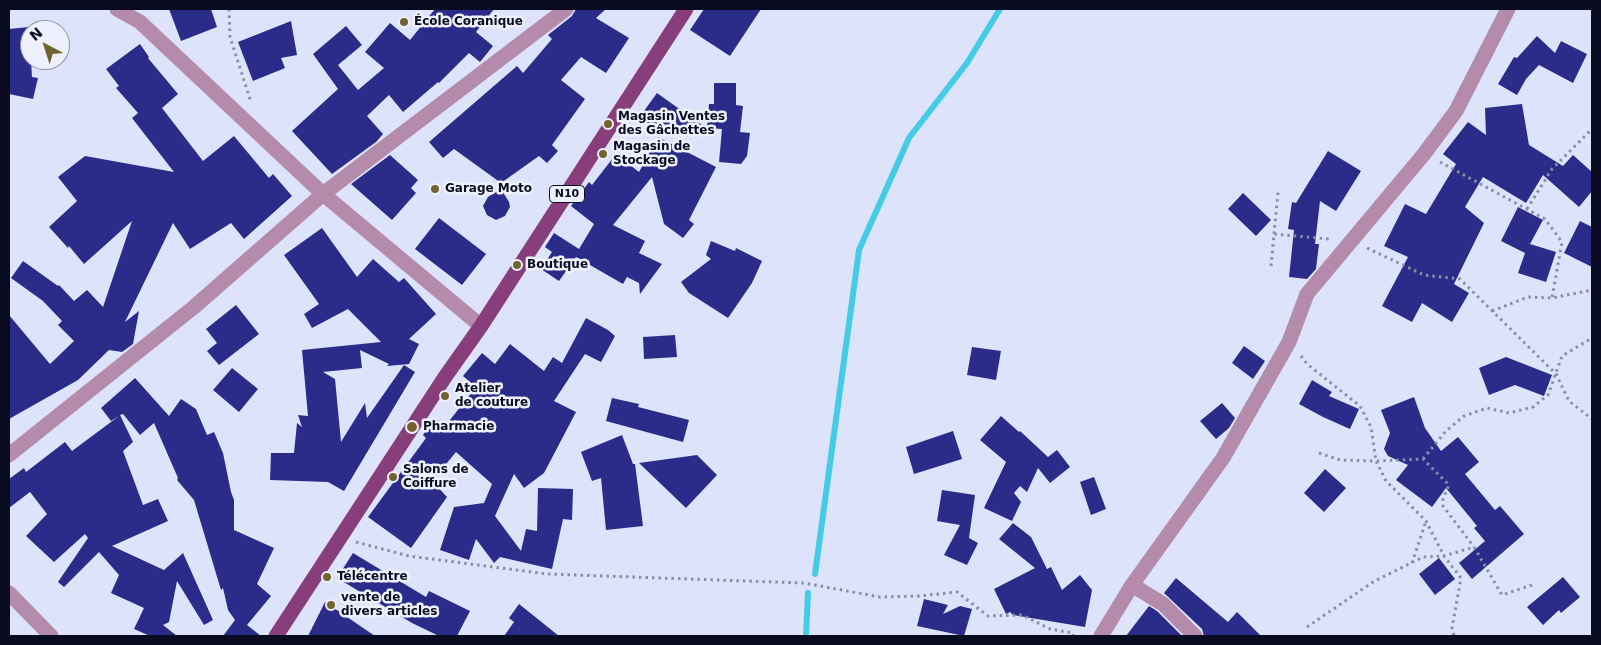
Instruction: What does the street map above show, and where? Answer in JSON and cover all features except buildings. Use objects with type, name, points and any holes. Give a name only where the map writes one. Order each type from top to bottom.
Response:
[{"type":"main road","name":"N10","points":[[276,636],[445,377],[481,326],[686,9]]},
{"type":"street","points":[[117,9],[140,22],[323,194],[481,326]]},
{"type":"street","points":[[9,455],[194,306],[323,194],[566,9]]},
{"type":"street","points":[[1101,636],[1132,585],[1223,458],[1289,342],[1307,294],[1424,154],[1456,111],[1508,9]]},
{"type":"street","points":[[1132,585],[1163,604],[1195,636]]},
{"type":"street","points":[[9,593],[51,636]]},
{"type":"path","points":[[229,9],[230,37],[250,102],[255,109]]},
{"type":"path","points":[[1527,209],[1552,169],[1592,129]]},
{"type":"path","points":[[1424,154],[1545,219],[1562,242],[1552,298]]},
{"type":"path","points":[[1271,266],[1278,192]]},
{"type":"path","points":[[1274,234],[1352,241],[1424,275],[1460,278],[1556,374],[1569,401],[1592,419]]},
{"type":"path","points":[[1492,311],[1528,297],[1552,298],[1592,290]]},
{"type":"path","points":[[1423,459],[1446,431],[1464,416],[1487,408],[1509,413],[1533,407],[1548,395],[1562,356],[1592,338]]},
{"type":"path","points":[[1289,342],[1307,364],[1360,406],[1371,427],[1376,461],[1386,481],[1426,521],[1444,556],[1462,578],[1452,628],[1454,636]]},
{"type":"path","points":[[1320,453],[1340,460],[1423,459],[1449,485],[1443,499],[1443,506],[1474,547],[1502,596],[1532,584]]},
{"type":"path","points":[[1412,563],[1426,521]]},
{"type":"path","points":[[341,538],[409,556],[547,574],[804,583],[880,597],[919,596],[957,592],[988,616],[1022,615],[1050,629],[1073,633],[1074,636]]},
{"type":"path","points":[[1307,627],[1373,582],[1423,557],[1444,556],[1474,547]]},
{"type":"waterway","points":[[815,574],[859,250],[909,138],[967,63],[1000,9]]},
{"type":"waterway","points":[[806,636],[808,593]]},
{"type":"place","name":"École Coranique","points":[[404,22]]},
{"type":"place","name":"Magasin Ventes des Gâchettes","points":[[608,124]]},
{"type":"place","name":"Magasin de Stockage","points":[[603,154]]},
{"type":"place","name":"Garage Moto","points":[[435,189]]},
{"type":"place","name":"Boutique","points":[[517,265]]},
{"type":"place","name":"Atelier de couture","points":[[445,396]]},
{"type":"place","name":"Pharmacie","points":[[412,427]]},
{"type":"place","name":"Salons de Coiffure","points":[[393,477]]},
{"type":"place","name":"Télécentre","points":[[327,577]]},
{"type":"place","name":"vente de divers articles","points":[[331,605]]}]
